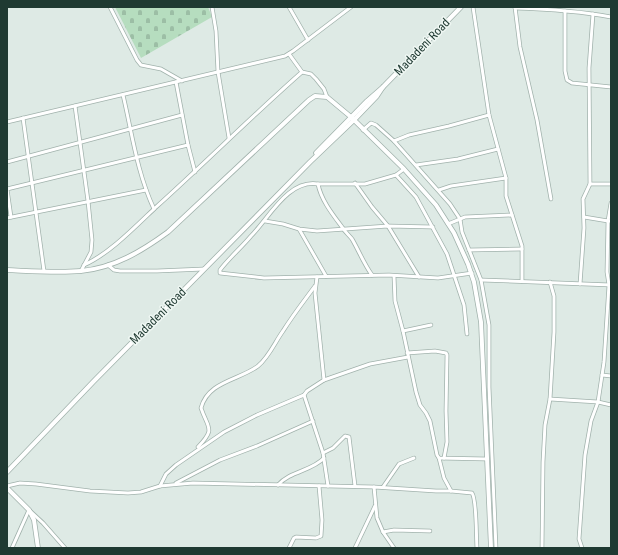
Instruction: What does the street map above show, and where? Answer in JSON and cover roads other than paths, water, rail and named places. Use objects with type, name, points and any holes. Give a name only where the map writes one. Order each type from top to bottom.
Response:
[{"type":"street","points":[[110,7],[141,65],[161,69],[182,81]]},
{"type":"street","points":[[213,7],[218,72],[230,138]]},
{"type":"street","points":[[289,7],[308,40]]},
{"type":"street","points":[[7,122],[289,54],[351,7]]},
{"type":"street","name":"Madadeni Road","points":[[7,472],[204,269],[352,119],[377,96],[383,87],[461,7]]},
{"type":"street","points":[[473,7],[489,115],[506,178],[506,196],[522,248],[522,281]]},
{"type":"street","points":[[551,199],[537,120],[520,47],[515,7],[565,11],[611,17]]},
{"type":"street","points":[[565,11],[566,78],[572,84],[589,84],[611,87]]},
{"type":"street","points":[[580,284],[584,217],[583,199],[590,184],[589,60],[593,14]]},
{"type":"street","points":[[289,54],[302,72],[313,76],[324,89],[327,97],[404,169],[436,205],[457,240],[472,273],[480,309],[488,459],[496,548]]},
{"type":"street","points":[[84,265],[94,261],[154,209],[302,72]]},
{"type":"street","points":[[176,82],[188,145],[195,172]]},
{"type":"street","points":[[123,94],[137,158],[146,190],[154,209]]},
{"type":"street","points":[[7,270],[81,271],[120,261],[142,250],[168,232],[309,100],[315,96],[327,97]]},
{"type":"street","points":[[75,106],[88,201],[91,248],[81,271]]},
{"type":"street","points":[[7,162],[80,141],[182,115]]},
{"type":"street","points":[[394,141],[409,135],[489,115]]},
{"type":"street","points":[[23,118],[44,271]]},
{"type":"street","points":[[364,130],[373,123],[394,141],[450,204],[460,219],[462,232],[481,280],[488,324],[491,548]]},
{"type":"street","points":[[146,190],[9,217],[7,189],[188,145]]},
{"type":"street","points":[[416,165],[458,159],[498,149]]},
{"type":"street","points":[[404,169],[396,175],[377,181],[360,184],[311,183],[304,184],[291,191],[225,263],[220,270],[220,273],[264,278],[372,275],[438,278],[455,277],[472,273]]},
{"type":"street","points":[[396,175],[416,196],[447,254],[464,304],[467,334]]},
{"type":"street","points":[[439,190],[451,186],[506,178]]},
{"type":"street","points":[[355,183],[388,226],[419,277]]},
{"type":"street","points":[[318,184],[321,195],[343,229],[351,238],[372,275]]},
{"type":"street","points":[[590,184],[611,184]]},
{"type":"street","points":[[582,548],[579,538],[583,469],[591,422],[598,402],[608,322],[610,285],[607,272],[611,203]]},
{"type":"street","points":[[448,224],[468,216],[512,215]]},
{"type":"street","points":[[584,217],[609,221]]},
{"type":"street","points":[[265,221],[283,224],[299,229],[317,231],[388,226],[433,227]]},
{"type":"street","points":[[299,229],[326,276]]},
{"type":"street","points":[[469,250],[522,248]]},
{"type":"street","points":[[108,265],[114,270],[120,271],[157,272],[204,269]]},
{"type":"street","points":[[394,276],[395,302],[404,331],[417,396],[430,421],[435,449],[444,478],[452,491]]},
{"type":"street","points":[[317,277],[315,286],[324,380]]},
{"type":"street","points":[[481,280],[610,285]]},
{"type":"street","points":[[542,548],[543,462],[545,425],[550,398],[554,318],[554,296],[550,282]]},
{"type":"street","points":[[194,452],[207,437],[209,431],[209,424],[201,408],[206,398],[217,387],[254,369],[262,362],[291,318],[315,286]]},
{"type":"street","points":[[404,331],[431,325]]},
{"type":"street","points":[[160,486],[170,470],[194,452],[241,423],[304,395],[307,391],[324,380],[370,364],[408,355],[435,351],[443,352],[447,355],[446,411],[448,442],[444,458]]},
{"type":"street","points":[[602,375],[611,376]]},
{"type":"street","points":[[304,395],[323,453],[328,486]]},
{"type":"street","points":[[550,398],[598,402],[611,405]]},
{"type":"street","points":[[175,484],[220,460],[257,446],[313,420]]},
{"type":"street","points":[[323,453],[333,448],[345,436],[349,437],[355,486]]},
{"type":"street","points":[[278,485],[285,479],[324,458]]},
{"type":"street","points":[[383,488],[399,464],[414,458]]},
{"type":"street","points":[[439,458],[462,460],[488,459]]},
{"type":"street","points":[[65,548],[43,523],[7,487],[13,484],[30,484],[90,491],[128,493],[141,492],[160,486],[193,483],[355,486],[452,491],[472,494],[474,496],[477,548]]},
{"type":"street","points":[[289,548],[296,537],[316,538],[321,536],[322,520],[319,486]]},
{"type":"street","points":[[374,487],[377,518],[383,532],[394,548]]},
{"type":"street","points":[[355,548],[375,505]]},
{"type":"street","points":[[12,548],[29,510]]},
{"type":"street","points":[[29,510],[34,520],[38,548]]},
{"type":"street","points":[[383,532],[394,530],[430,531]]}]
